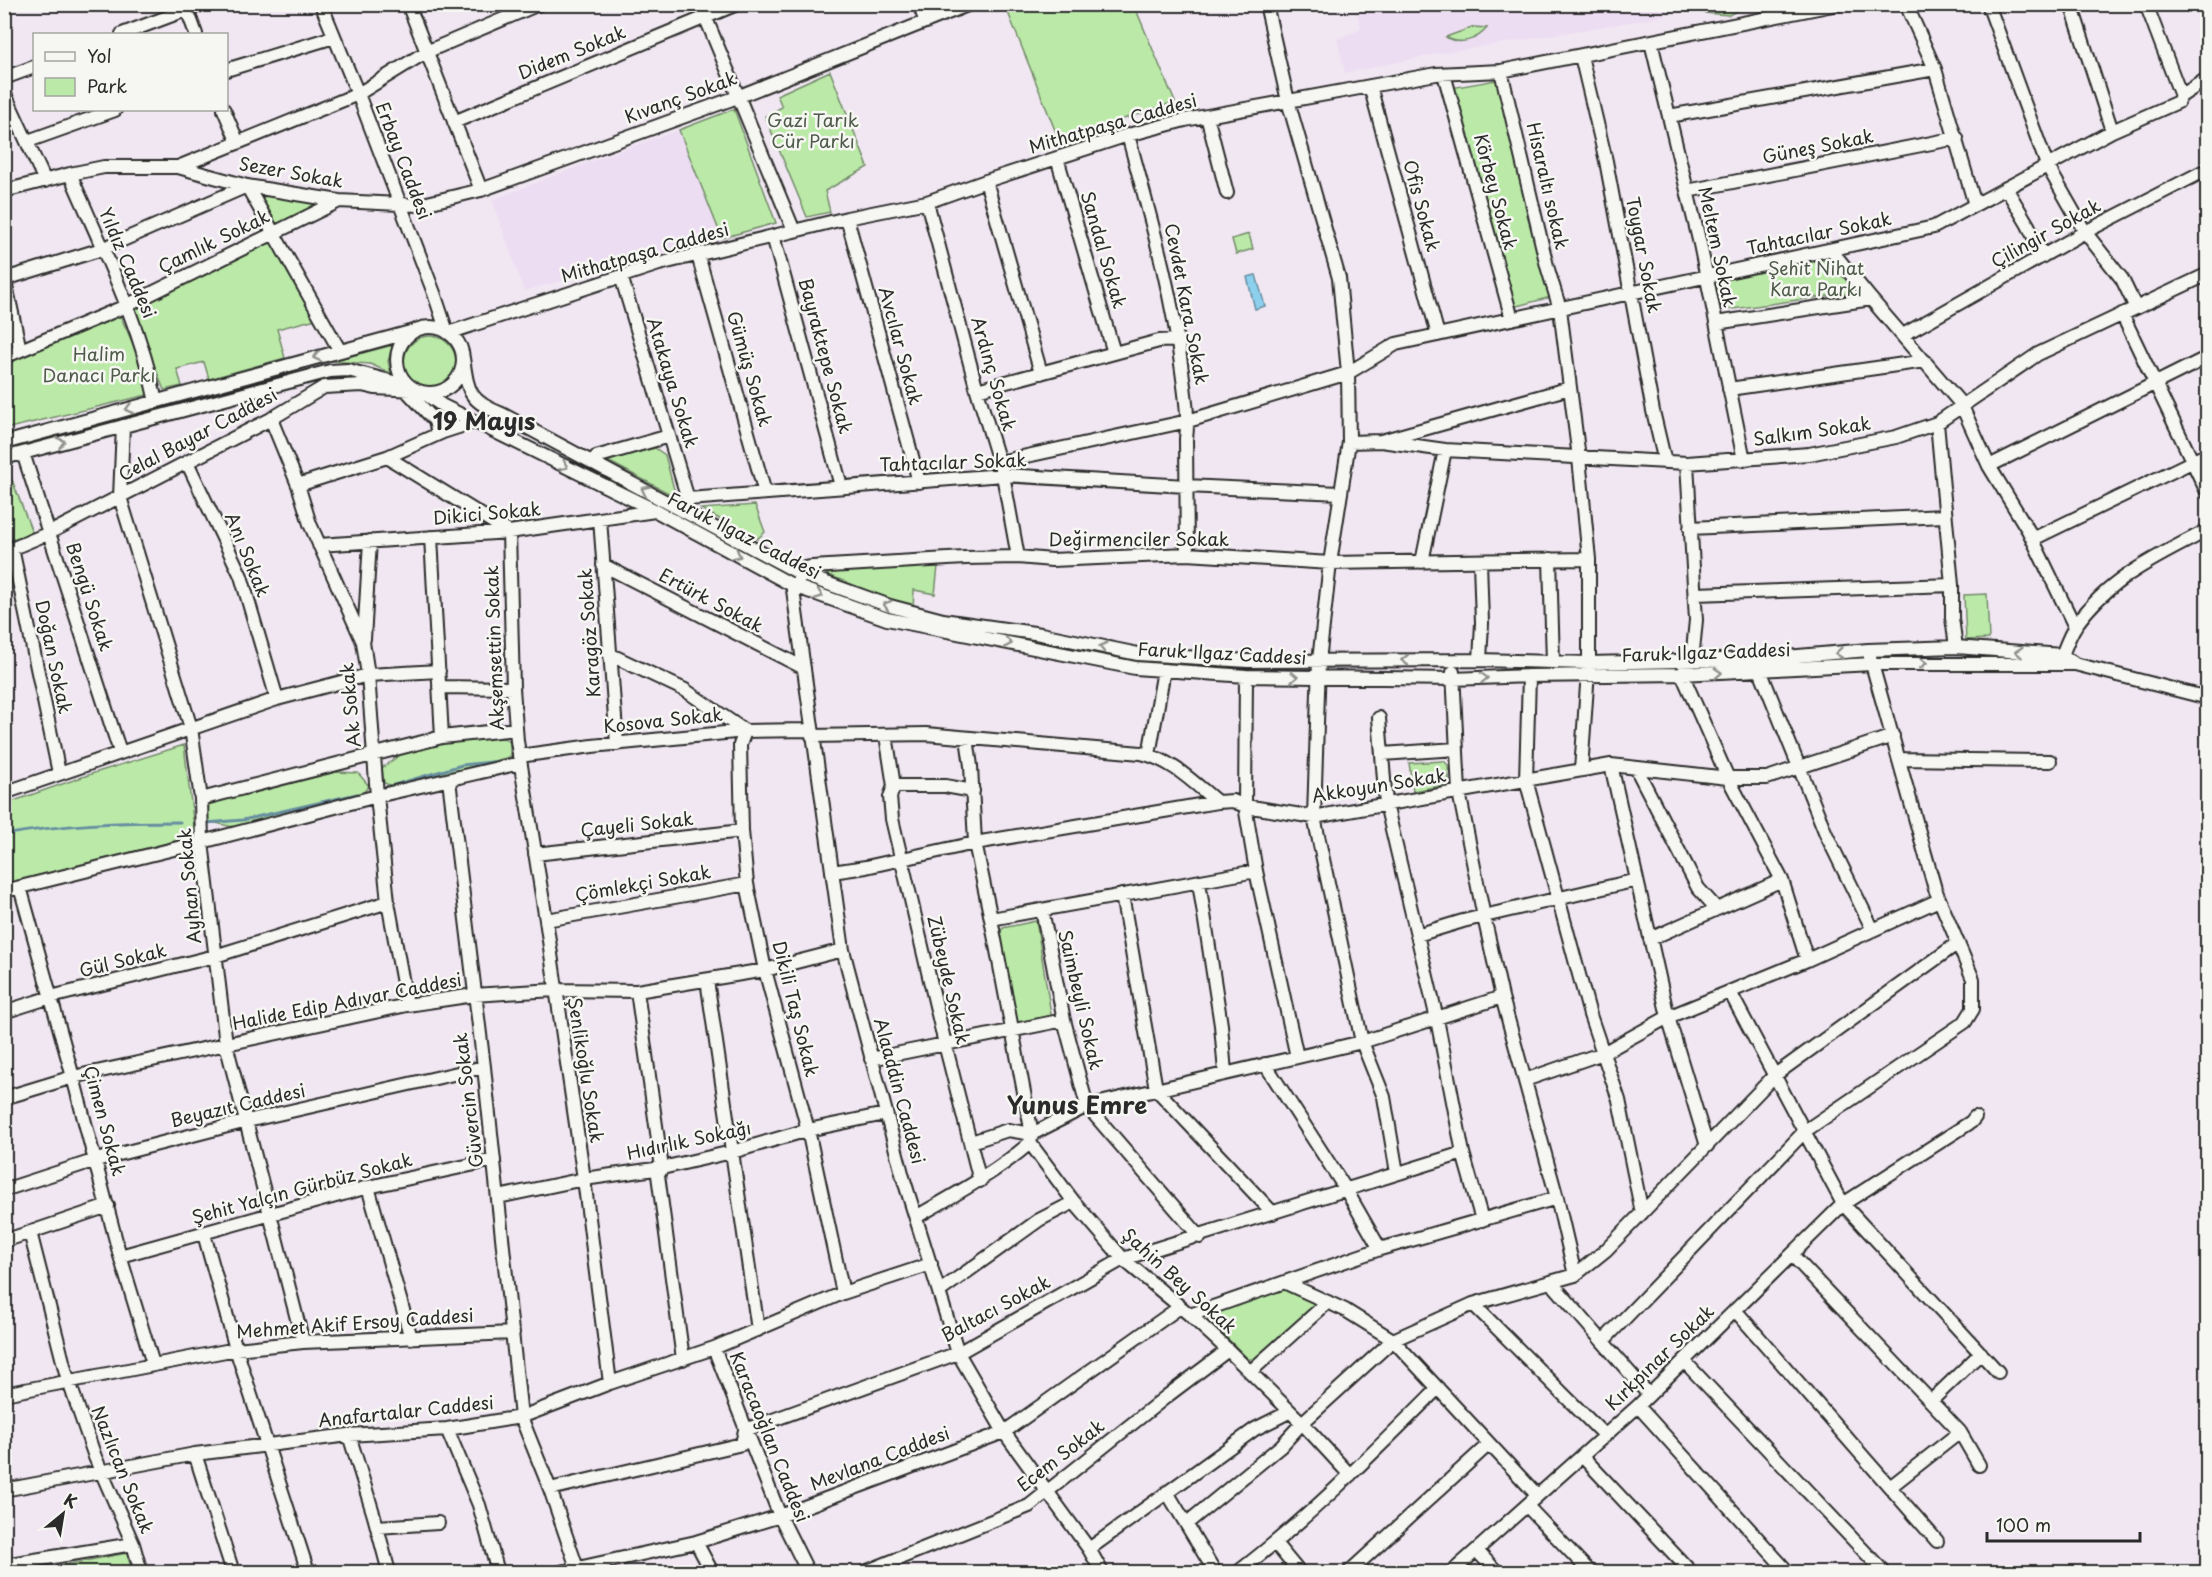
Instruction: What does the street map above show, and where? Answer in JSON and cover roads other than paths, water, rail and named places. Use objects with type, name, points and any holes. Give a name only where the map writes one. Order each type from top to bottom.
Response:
[{"type":"street","points":[[124,33],[187,7],[202,4]]},
{"type":"street","name":"Erbay Caddesi","points":[[321,4],[358,94],[447,332]]},
{"type":"street","points":[[408,4],[481,190]]},
{"type":"street","points":[[4,191],[104,167],[178,167],[358,94],[426,52],[538,4]]},
{"type":"street","points":[[700,4],[794,231]]},
{"type":"street","name":"Didem Sokak","points":[[454,122],[737,4]]},
{"type":"street","points":[[919,4],[926,22]]},
{"type":"street","name":"Kıvanç Sokak","points":[[399,203],[419,205],[481,190],[738,97],[970,4]]},
{"type":"street","points":[[1266,4],[1288,100],[1339,278],[1348,373],[1349,441],[1330,564],[1319,661],[1314,817],[1362,1042],[1384,1097],[1397,1173]]},
{"type":"street","points":[[1906,4],[1935,69],[1975,205]]},
{"type":"street","points":[[1988,4],[2047,165],[2085,232],[2122,279],[2136,309]]},
{"type":"street","points":[[2071,4],[2112,131]]},
{"type":"street","points":[[2146,4],[2181,96]]},
{"type":"street","name":"Mithatpaşa Caddesi","points":[[447,332],[621,276],[847,218],[927,202],[1128,135],[1207,116],[1444,74],[1501,71],[1834,5]]},
{"type":"street","points":[[187,7],[196,33]]},
{"type":"street","points":[[228,69],[334,37]]},
{"type":"street","name":"Meltem Sokak","points":[[1651,42],[1687,191],[1744,460]]},
{"type":"street","name":"Toygar Sokak","points":[[1581,56],[1606,161],[1653,411],[1665,462]]},
{"type":"street","points":[[4,78],[33,67]]},
{"type":"street","points":[[1669,116],[1935,69]]},
{"type":"street","name":"Hisaraltı sokak","points":[[1501,71],[1547,266],[1560,309],[1579,458],[1589,558],[1589,669],[1581,770]]},
{"type":"street","name":"Körbey Sokak","points":[[1444,74],[1512,319]]},
{"type":"street","name":"Tahtacılar Sokak","points":[[999,462],[1188,421],[1348,373],[1396,344],[1934,227],[2112,131],[2178,102],[2181,96],[2208,78]]},
{"type":"street","name":"Ofis Sokak","points":[[1370,86],[1438,335]]},
{"type":"street","points":[[4,92],[9,113],[28,141],[45,181]]},
{"type":"street","points":[[28,141],[112,111]]},
{"type":"street","points":[[224,111],[238,143]]},
{"type":"street","points":[[1207,116],[1227,193]]},
{"type":"street","name":"Cevdet Kara Sokak","points":[[1128,135],[1154,230],[1178,340],[1188,421],[1186,439],[1187,554]]},
{"type":"street","name":"Güneş Sokak","points":[[1687,191],[1957,138]]},
{"type":"street","name":"Sandal Sokak","points":[[1057,158],[1114,353]]},
{"type":"street","name":"Sezer Sokak","points":[[178,167],[247,186],[339,201],[399,203]]},
{"type":"street","name":"Çilingir Sokak","points":[[1903,335],[2085,232],[2208,169]]},
{"type":"street","name":"Yıldız Caddesi","points":[[70,174],[126,306],[150,370],[156,402]]},
{"type":"street","points":[[986,181],[1041,373]]},
{"type":"street","points":[[20,350],[5,277],[102,249],[247,186],[340,351]]},
{"type":"street","points":[[2006,188],[2043,256]]},
{"type":"street","name":"Çamlık Sokak","points":[[4,357],[126,306],[339,201]]},
{"type":"street","name":"Ardınç Sokak","points":[[927,202],[977,390],[1003,475],[1018,557]]},
{"type":"street","name":"Avcılar Sokak","points":[[847,218],[919,482]]},
{"type":"street","name":"Bayraktepe Sokak","points":[[773,236],[841,486]]},
{"type":"street","points":[[1831,250],[1961,404],[1989,466],[2033,539],[2074,627]]},
{"type":"street","name":"Gümüş Sokak","points":[[698,255],[765,493]]},
{"type":"street","name":"Salkım Sokak","points":[[1381,441],[1445,450],[1687,463],[1809,454],[1896,437],[1937,423],[1961,404],[2038,354],[2208,274]]},
{"type":"street","name":"Atakaya Sokak","points":[[621,276],[669,436],[686,505]]},
{"type":"street","points":[[1716,323],[1871,299]]},
{"type":"street","points":[[2122,314],[2208,494]]},
{"type":"street","points":[[4,443],[425,328],[436,328],[447,332],[455,340],[463,358],[458,377],[452,385],[434,393],[414,390],[348,370],[330,371],[4,458]]},
{"type":"street","points":[[414,331],[400,346],[397,367],[401,377],[414,390],[435,421],[438,434]]},
{"type":"street","points":[[977,390],[1158,341],[1178,340]]},
{"type":"street","points":[[1989,466],[2208,357]]},
{"type":"street","name":"Faruk Ilgaz Caddesi","points":[[463,358],[468,390],[482,406],[502,414],[592,463],[686,505],[801,574],[890,606],[943,620],[1041,634],[1138,654],[1248,661],[1553,662],[1589,669],[1682,674],[1872,664],[2075,664],[2208,698]]},
{"type":"street","points":[[1729,389],[1925,362]]},
{"type":"street","name":"Celal Bayar Caddesi","points":[[8,550],[49,533],[120,497],[271,419],[324,387],[362,385],[414,390]]},
{"type":"street","points":[[1349,441],[1381,441],[1570,388]]},
{"type":"street","name":"Faruk Ilgaz Caddesi","points":[[414,390],[656,511],[794,585],[887,619],[1135,668],[1246,676],[1453,679],[1530,676],[1692,660],[1763,659],[1868,650],[1956,647],[2062,655],[2075,664]]},
{"type":"street","name":"Ak Sokak","points":[[271,419],[298,485],[310,524],[363,642],[368,675],[376,796],[388,902],[407,1005]]},
{"type":"street","points":[[298,485],[387,457],[438,434],[474,422]]},
{"type":"street","points":[[1937,423],[1956,647]]},
{"type":"street","name":"Ayhan Sokak","points":[[123,426],[120,497],[191,728],[201,799],[202,842],[226,1044],[303,1340]]},
{"type":"street","points":[[592,463],[596,456],[669,436]]},
{"type":"street","points":[[1422,562],[1445,450]]},
{"type":"street","name":"Bengü Sokak","points":[[23,453],[120,752]]},
{"type":"street","points":[[2033,539],[2208,454]]},
{"type":"street","points":[[387,457],[509,532]]},
{"type":"street","name":"Anı Sokak","points":[[187,462],[241,576],[277,699]]},
{"type":"street","points":[[1687,463],[1696,620],[1692,660],[1682,674],[1728,778],[1782,880],[1807,960]]},
{"type":"street","name":"Tahtacılar Sokak","points":[[686,505],[765,493],[1003,475],[1340,493]]},
{"type":"street","name":"Dikici Sokak","points":[[319,544],[509,532],[656,511]]},
{"type":"street","points":[[1690,528],[1944,516]]},
{"type":"street","name":"Karagöz Sokak","points":[[600,519],[617,744]]},
{"type":"street","points":[[2062,655],[2074,627],[2102,594],[2137,567],[2208,530]]},
{"type":"street","name":"Akşemsettin Sokak","points":[[509,532],[513,688],[520,759]]},
{"type":"street","points":[[431,537],[442,737]]},
{"type":"street","points":[[363,642],[370,541]]},
{"type":"street","name":"Doğan Sokak","points":[[8,550],[59,773]]},
{"type":"street","name":"Değirmenciler Sokak","points":[[801,574],[805,568],[812,567],[965,558],[1018,557],[1052,560],[1187,554],[1330,564],[1589,558]]},
{"type":"street","points":[[1550,559],[1553,662]]},
{"type":"street","points":[[1480,561],[1482,623],[1480,660]]},
{"type":"street","name":"Ertürk Sokak","points":[[603,565],[804,668]]},
{"type":"street","points":[[794,585],[801,574]]},
{"type":"street","name":"Alaaddin Caddesi","points":[[794,585],[812,733],[843,950],[885,1114],[958,1353],[1004,1432],[1089,1549],[1102,1572]]},
{"type":"street","points":[[1696,594],[1952,585]]},
{"type":"street","points":[[1603,1341],[1805,1131],[1965,1022],[1973,1009],[1973,979],[1940,900],[1868,650]]},
{"type":"street","points":[[609,654],[685,690],[745,731]]},
{"type":"street","points":[[1454,660],[1459,792],[1502,997],[1557,1198],[1575,1275]]},
{"type":"street","points":[[1164,670],[1149,755],[1159,757],[1179,770],[1217,802]]},
{"type":"street","points":[[1760,670],[1826,834],[1873,930]]},
{"type":"street","points":[[4,793],[277,699],[368,675],[439,671]]},
{"type":"street","points":[[1246,676],[1245,806],[1256,871],[1297,1057]]},
{"type":"street","points":[[1530,676],[1526,780],[1590,1015],[1618,1100],[1642,1213]]},
{"type":"street","points":[[439,687],[513,688]]},
{"type":"street","points":[[1379,717],[1386,804],[1437,1019],[1463,1153],[1482,1220]]},
{"type":"street","points":[[201,799],[442,737],[516,729]]},
{"type":"street","name":"Kosova Sokak","points":[[4,891],[376,796],[449,780],[520,759],[617,744],[745,731],[926,734],[1149,755]]},
{"type":"street","name":"Dikili Taş Sokak","points":[[745,731],[740,745],[742,831],[747,884],[765,970],[808,1130],[843,1293]]},
{"type":"street","name":"Zübeyde Sokak","points":[[886,735],[894,786],[890,797],[892,819],[980,1181]]},
{"type":"street","name":"Akkoyun Sokak","points":[[832,872],[975,843],[1217,802],[1233,801],[1245,806],[1314,817],[1611,765],[1728,778],[1767,778],[1893,736]]},
{"type":"street","name":"Şahin Bey Sokak","points":[[967,738],[973,791],[975,843],[1031,1138],[1074,1202],[1123,1259],[1228,1350],[1302,1423],[1350,1475]]},
{"type":"street","points":[[1382,754],[1457,748]]},
{"type":"street","name":"Şenlikoğlu Sokak","points":[[520,759],[584,1179],[610,1383]]},
{"type":"street","points":[[1899,759],[2050,761]]},
{"type":"street","points":[[1611,765],[1668,1017],[1707,1146]]},
{"type":"street","points":[[1636,768],[1698,888],[1717,909]]},
{"type":"street","name":"Güvercin Sokak","points":[[449,780],[484,1067],[521,1417],[550,1489],[577,1568]]},
{"type":"street","points":[[894,786],[945,786],[973,791]]},
{"type":"street","name":"Çayeli Sokak","points":[[535,854],[742,831]]},
{"type":"street","points":[[991,919],[1256,871]]},
{"type":"street","points":[[1417,935],[1637,880]]},
{"type":"street","points":[[1650,939],[1782,880]]},
{"type":"street","points":[[1199,882],[1221,1025],[1225,1073]]},
{"type":"street","name":"Çömlekçi Sokak","points":[[546,920],[747,884]]},
{"type":"street","name":"Çimen Sokak","points":[[20,887],[96,1160],[120,1256],[153,1361]]},
{"type":"street","points":[[1122,895],[1156,1089],[1273,1213]]},
{"type":"street","points":[[1525,1080],[1603,1053],[1668,1017],[1807,960],[1940,900]]},
{"type":"street","name":"Gül Sokak","points":[[4,1012],[51,997],[215,956],[388,902]]},
{"type":"street","name":"Saimbeyli Sokak","points":[[1042,910],[1064,1020],[1086,1106],[1200,1237]]},
{"type":"street","points":[[1186,1524],[1281,1446],[1302,1423],[1393,1340],[1473,1305],[1575,1275],[1606,1250],[1775,1075],[1958,943]]},
{"type":"street","name":"Halide Edip Adıvar Caddesi","points":[[4,1098],[73,1077],[407,1005],[474,995],[555,990],[638,991],[765,970],[843,950]]},
{"type":"street","points":[[707,980],[758,1330]]},
{"type":"street","points":[[638,991],[662,1168],[658,1175],[683,1359]]},
{"type":"street","points":[[1730,992],[1843,1204],[1998,1372]]},
{"type":"street","points":[[916,1216],[980,1181],[1008,1162],[1031,1138],[1086,1106],[1362,1042],[1502,997]]},
{"type":"street","points":[[872,1059],[1064,1020]]},
{"type":"street","points":[[1265,1064],[1345,1188],[1380,1249]]},
{"type":"street","name":"Beyazıt Caddesi","points":[[4,1190],[96,1160],[247,1121],[484,1067]]},
{"type":"street","name":"Hıdırlık Sokağı","points":[[498,1197],[584,1179],[662,1168],[732,1152],[808,1130],[885,1114]]},
{"type":"street","name":"Kırkpınar Sokak","points":[[1452,1572],[1638,1406],[1843,1204],[1975,1118]]},
{"type":"street","points":[[971,1142],[1008,1130],[1031,1138]]},
{"type":"street","name":"Baltacı Sokak","points":[[550,1489],[742,1444],[745,1430],[958,1353],[1123,1259],[1200,1237],[1345,1188],[1463,1153]]},
{"type":"street","name":"Şehit Yalçın Gürbüz Sokak","points":[[120,1256],[368,1187],[494,1160]]},
{"type":"street","points":[[368,1187],[410,1335]]},
{"type":"street","name":"Mevlana Caddesi","points":[[560,1572],[696,1542],[780,1516],[1004,1432],[1185,1311],[1286,1283],[1380,1249],[1557,1198]]},
{"type":"street","points":[[940,1291],[1039,1220],[1074,1202]]},
{"type":"street","points":[[4,1241],[108,1206]]},
{"type":"street","name":"Nazlıcan Sokak","points":[[30,1232],[67,1377],[100,1473],[133,1544],[141,1572]]},
{"type":"street","points":[[204,1234],[235,1346],[308,1572]]},
{"type":"street","points":[[1792,1255],[1960,1432],[1979,1465]]},
{"type":"street","name":"Anafartalar Caddesi","points":[[4,1490],[195,1455],[349,1435],[447,1429],[521,1417],[610,1383],[714,1348],[843,1293],[932,1264]]},
{"type":"street","points":[[1551,1282],[1649,1395]]},
{"type":"street","points":[[1286,1283],[1345,1310],[1393,1340],[1537,1496]]},
{"type":"street","points":[[1250,1372],[1328,1302]]},
{"type":"street","points":[[1473,1305],[1605,1436]]},
{"type":"street","points":[[1736,1310],[1937,1541]]},
{"type":"street","name":"Mehmet Akif Ersoy Caddesi","points":[[4,1386],[67,1377],[235,1346],[303,1340],[513,1333]]},
{"type":"street","name":"Karacaoğlan Caddesi","points":[[714,1348],[780,1516],[808,1572]]},
{"type":"street","name":"Ecem Sokak","points":[[865,1572],[1029,1506],[1228,1350]]},
{"type":"street","points":[[1931,1401],[1981,1353]]},
{"type":"street","points":[[1684,1361],[1882,1570]]},
{"type":"street","name":"Mehmet Akif Ersoy Caddesi","points":[[4,1394],[67,1377]]},
{"type":"street","points":[[1238,1572],[1275,1543],[1350,1475],[1438,1388]]},
{"type":"street","points":[[1638,1406],[1788,1572]]},
{"type":"street","points":[[1089,1549],[1255,1429],[1289,1412]]},
{"type":"street","points":[[447,1429],[479,1505],[498,1572]]},
{"type":"street","points":[[1890,1487],[1960,1432]]},
{"type":"street","points":[[349,1435],[389,1572]]},
{"type":"street","points":[[1348,1572],[1489,1443]]},
{"type":"street","points":[[195,1455],[233,1572]]},
{"type":"street","points":[[1582,1456],[1691,1572]]},
{"type":"street","points":[[1167,1492],[1215,1572]]},
{"type":"street","points":[[1527,1506],[1590,1572]]},
{"type":"street","points":[[377,1527],[438,1522]]},
{"type":"street","points":[[696,1542],[712,1572]]},
{"type":"street","points":[[1275,1543],[1299,1572]]},
{"type":"street","points":[[4,1565],[133,1544]]},
{"type":"street","points":[[1477,1551],[1497,1572]]},
{"type":"water","points":[[1256,275],[1265,306],[1255,309],[1247,277]]},
{"type":"waterway","points":[[384,788],[462,765],[501,761]]},
{"type":"waterway","points":[[206,823],[243,820],[357,794]]},
{"type":"waterway","points":[[4,835],[92,824],[180,822]]},
{"type":"district","name":"19 Mayıs","points":[[484,422]]},
{"type":"district","name":"Yunus Emre","points":[[1077,1106]]},
{"type":"park label","name":"Gazi Tarık Cür Parkı","points":[[813,131]]},
{"type":"park label","name":"Şehit Nihat Kara Parkı","points":[[1816,279]]},
{"type":"park label","name":"Halim Danacı Parkı","points":[[99,365]]}]
